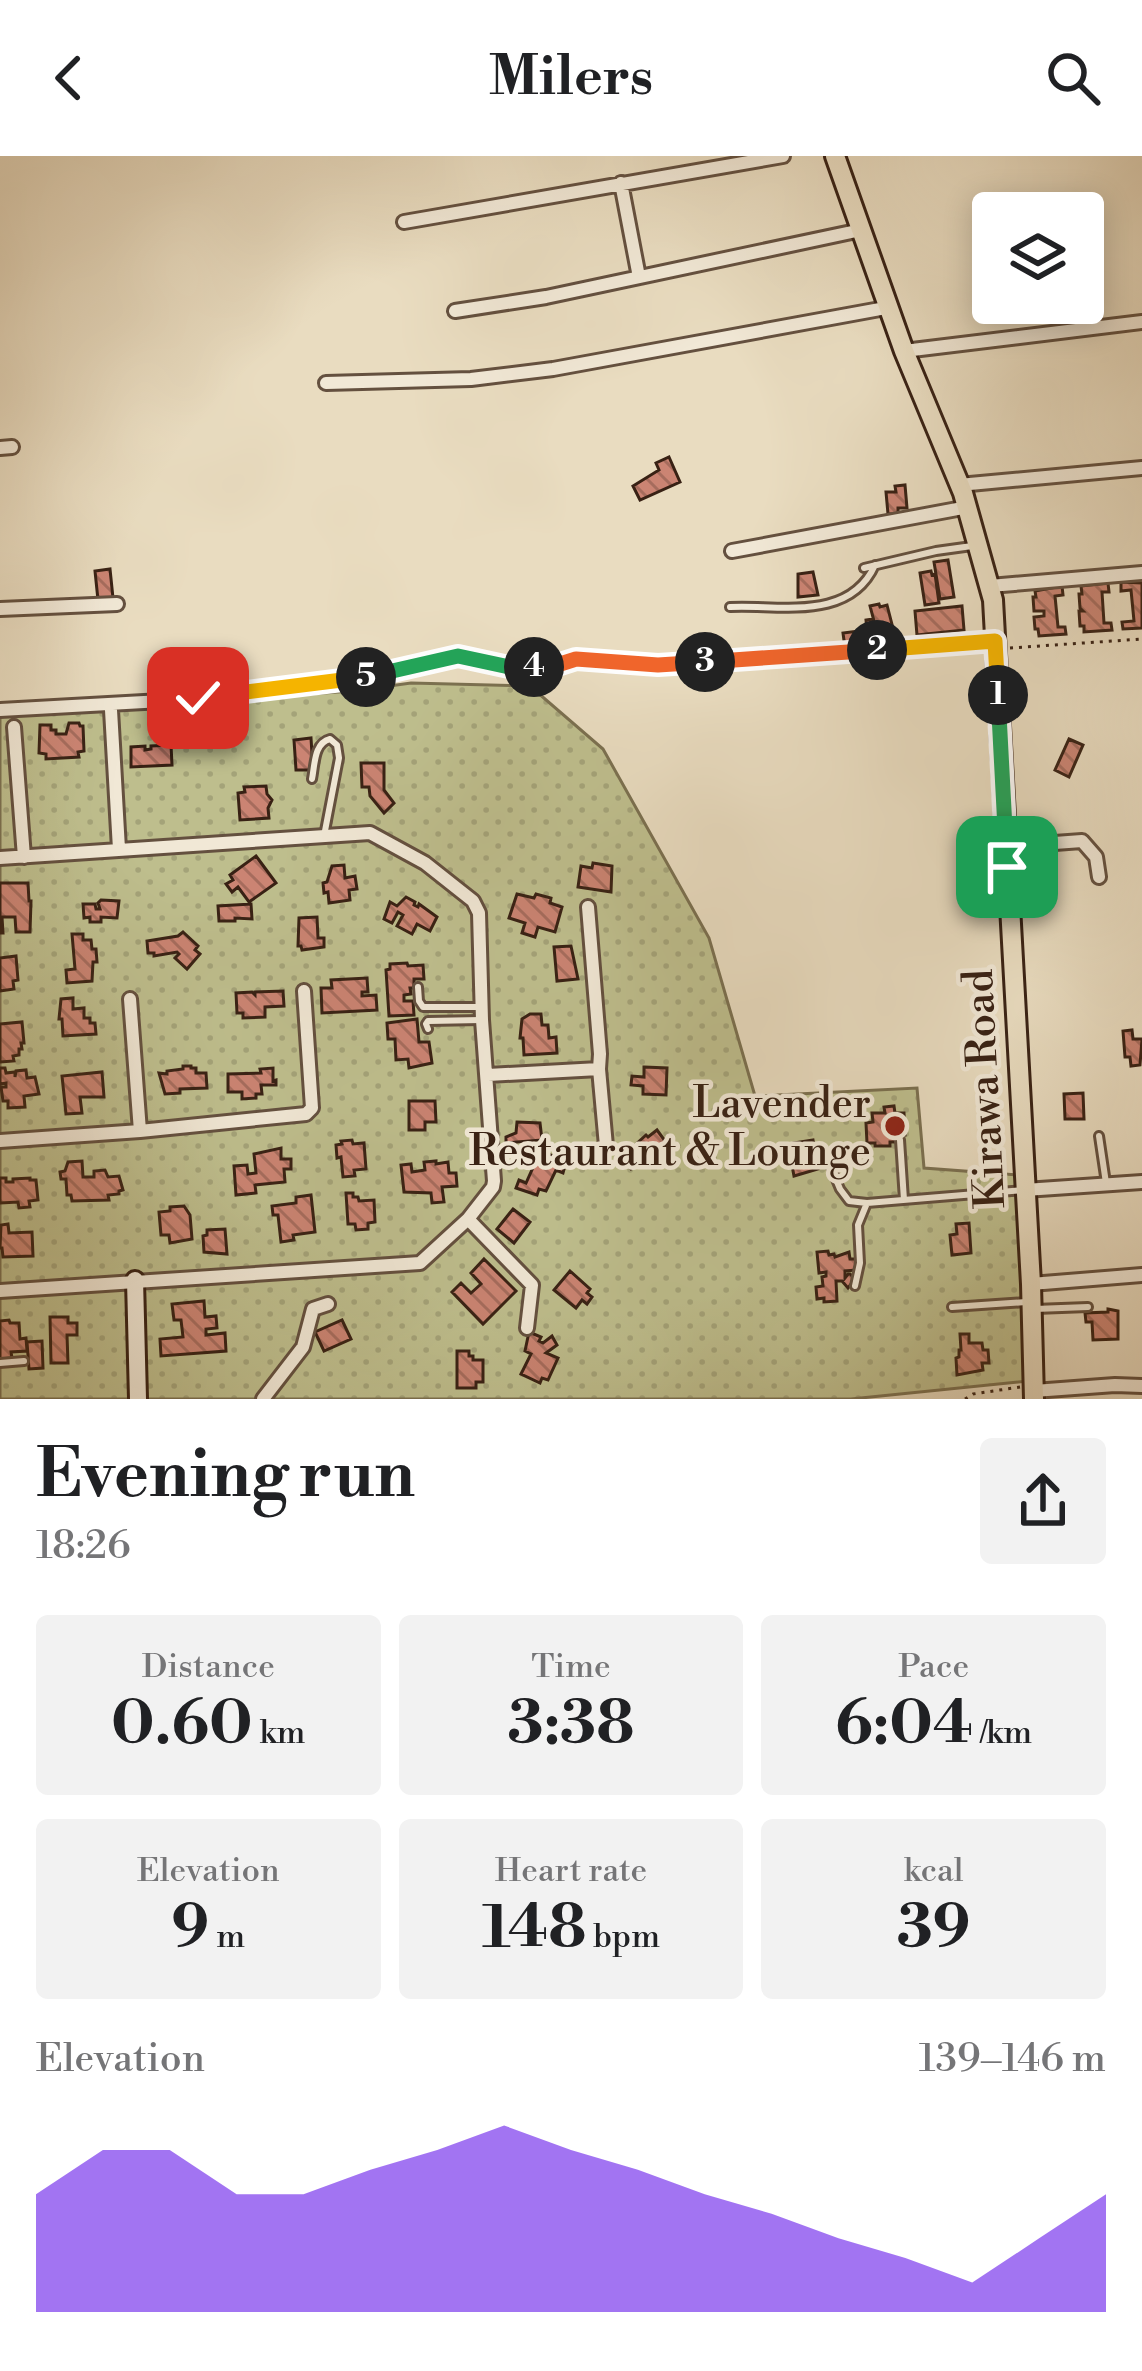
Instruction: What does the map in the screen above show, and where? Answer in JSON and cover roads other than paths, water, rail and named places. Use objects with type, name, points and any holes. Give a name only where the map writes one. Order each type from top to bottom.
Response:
[{"type":"main road","name":"Kirawa Road","points":[[835,156],[904,351],[968,507],[990,586],[1034,1392]]},
{"type":"street","points":[[404,222],[783,156]]},
{"type":"street","points":[[621,184],[639,277]]},
{"type":"street","points":[[455,311],[546,297],[861,230]]},
{"type":"street","points":[[326,382],[471,379],[553,369],[891,308]]},
{"type":"street","points":[[904,351],[1142,322]]},
{"type":"street","points":[[958,484],[1142,468]]},
{"type":"street","points":[[732,551],[968,507]]},
{"type":"street","points":[[990,586],[1142,573]]},
{"type":"street","points":[[0,609],[117,604]]},
{"type":"street","points":[[0,710],[198,698],[350,681],[458,656],[509,667],[554,666],[576,659],[658,665],[996,645]]},
{"type":"street","points":[[111,710],[119,849]]},
{"type":"street","points":[[14,727],[23,857]]},
{"type":"street","points":[[0,858],[370,833],[425,863],[473,901],[479,913],[494,1181],[468,1219],[420,1263],[0,1291]]},
{"type":"street","points":[[1007,867],[1041,844],[1082,842],[1096,857],[1099,877]]},
{"type":"street","points":[[588,907],[606,1146]]},
{"type":"street","points":[[0,1141],[310,1112],[304,991]]},
{"type":"street","points":[[130,999],[140,1131]]},
{"type":"street","points":[[488,1075],[598,1069]]},
{"type":"street","points":[[1025,1190],[1142,1182]]},
{"type":"street","points":[[468,1219],[532,1285],[526,1328]]},
{"type":"street","points":[[1031,1298],[1142,1275]]},
{"type":"street","points":[[135,1280],[138,1399]]},
{"type":"street","points":[[263,1399],[303,1347],[313,1309],[328,1304]]},
{"type":"street","points":[[1034,1392],[1142,1386]]},
{"type":"lane","points":[[864,568],[980,545]]},
{"type":"lane","points":[[730,607],[762,605],[773,610],[830,603],[860,586],[875,565]]},
{"type":"lane","points":[[312,779],[319,747],[330,739],[337,745],[339,758],[324,836]]},
{"type":"lane","points":[[418,987],[423,1007],[482,1013]]},
{"type":"lane","points":[[428,1029],[428,1021],[482,1013]]},
{"type":"lane","points":[[1099,1136],[1106,1184]]},
{"type":"lane","points":[[900,1140],[904,1200]]},
{"type":"lane","points":[[825,1153],[850,1201],[1025,1190]]},
{"type":"lane","points":[[856,1286],[858,1225],[867,1203]]},
{"type":"lane","points":[[952,1307],[1031,1298],[1088,1307]]},
{"type":"lane","points":[[0,1363],[24,1361]]},
{"type":"place","name":"Lavender Restaurant & Lounge","points":[[895,1126]]}]
